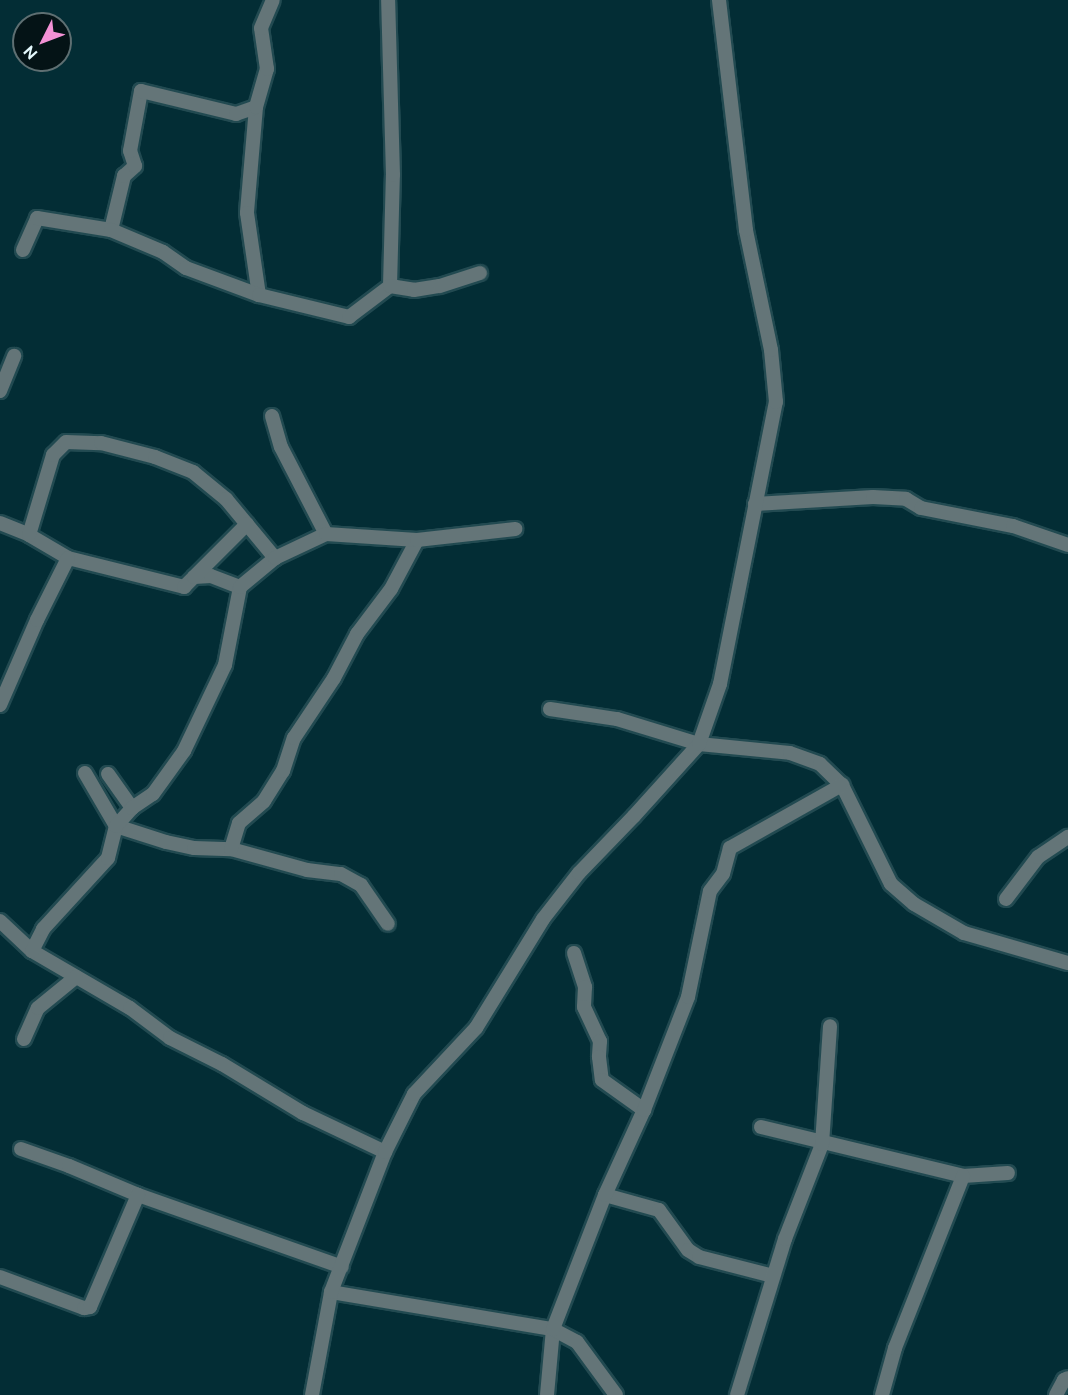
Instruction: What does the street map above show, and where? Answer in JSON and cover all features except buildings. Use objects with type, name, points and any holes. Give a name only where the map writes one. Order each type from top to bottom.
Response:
[{"type":"street","points":[[259,295],[247,213],[256,108],[267,69],[261,28],[273,0]]},
{"type":"street","points":[[388,0],[393,175],[390,286]]},
{"type":"street","points":[[312,1395],[331,1292],[385,1152],[414,1094],[476,1028],[543,918],[579,873],[699,744],[720,684],[776,402],[771,350],[746,230],[719,0]]},
{"type":"street","points":[[111,230],[124,176],[135,166],[130,151],[141,91],[236,114],[256,108]]},
{"type":"street","points":[[23,250],[37,218],[111,230],[164,252],[186,268],[259,295],[349,317],[390,286],[414,290],[440,286],[480,273]]},
{"type":"street","points":[[0,391],[14,356]]},
{"type":"street","points":[[272,416],[281,447],[326,534]]},
{"type":"street","points":[[29,535],[53,455],[66,442],[101,443],[155,457],[193,472],[226,499],[275,558]]},
{"type":"street","points":[[755,504],[873,497],[906,499],[921,508],[1013,526],[1068,546]]},
{"type":"street","points":[[0,523],[29,535],[68,558],[184,587],[247,524]]},
{"type":"street","points":[[33,951],[43,929],[108,858],[116,826],[132,808],[153,795],[184,751],[225,665],[240,587],[275,558],[326,534],[417,540],[515,529]]},
{"type":"street","points":[[231,849],[239,823],[264,801],[283,771],[294,738],[334,678],[357,634],[391,590],[417,540]]},
{"type":"street","points":[[0,705],[36,620],[68,558]]},
{"type":"street","points":[[194,577],[211,576],[240,587]]},
{"type":"street","points":[[549,709],[617,719],[699,744],[790,753],[820,764],[842,785],[891,884],[914,904],[964,933],[1068,963]]},
{"type":"street","points":[[85,774],[116,826],[185,846],[231,849],[307,870],[341,874],[361,885],[388,924]]},
{"type":"street","points":[[108,774],[132,808]]},
{"type":"street","points":[[547,1395],[553,1329],[605,1194],[644,1110],[688,997],[703,912],[710,891],[723,874],[730,848],[842,785]]},
{"type":"street","points":[[1006,899],[1038,857],[1068,837]]},
{"type":"street","points":[[0,921],[33,951],[130,1008],[170,1038],[222,1064],[303,1113],[385,1152]]},
{"type":"street","points":[[574,953],[585,987],[584,1007],[600,1041],[599,1057],[602,1080],[644,1110]]},
{"type":"street","points":[[24,1039],[38,1008],[76,977]]},
{"type":"street","points":[[737,1395],[773,1276],[822,1144],[830,1026]]},
{"type":"street","points":[[761,1127],[822,1144],[963,1176],[1008,1173]]},
{"type":"street","points":[[21,1149],[138,1195],[342,1267]]},
{"type":"street","points":[[882,1395],[896,1348],[963,1176]]},
{"type":"street","points":[[605,1194],[659,1210],[688,1250],[699,1257],[773,1276]]},
{"type":"street","points":[[0,1277],[84,1308],[90,1307],[94,1303],[138,1195]]},
{"type":"street","points":[[331,1292],[553,1329],[577,1342],[616,1395]]},
{"type":"street","points":[[1056,1395],[1067,1376]]}]
